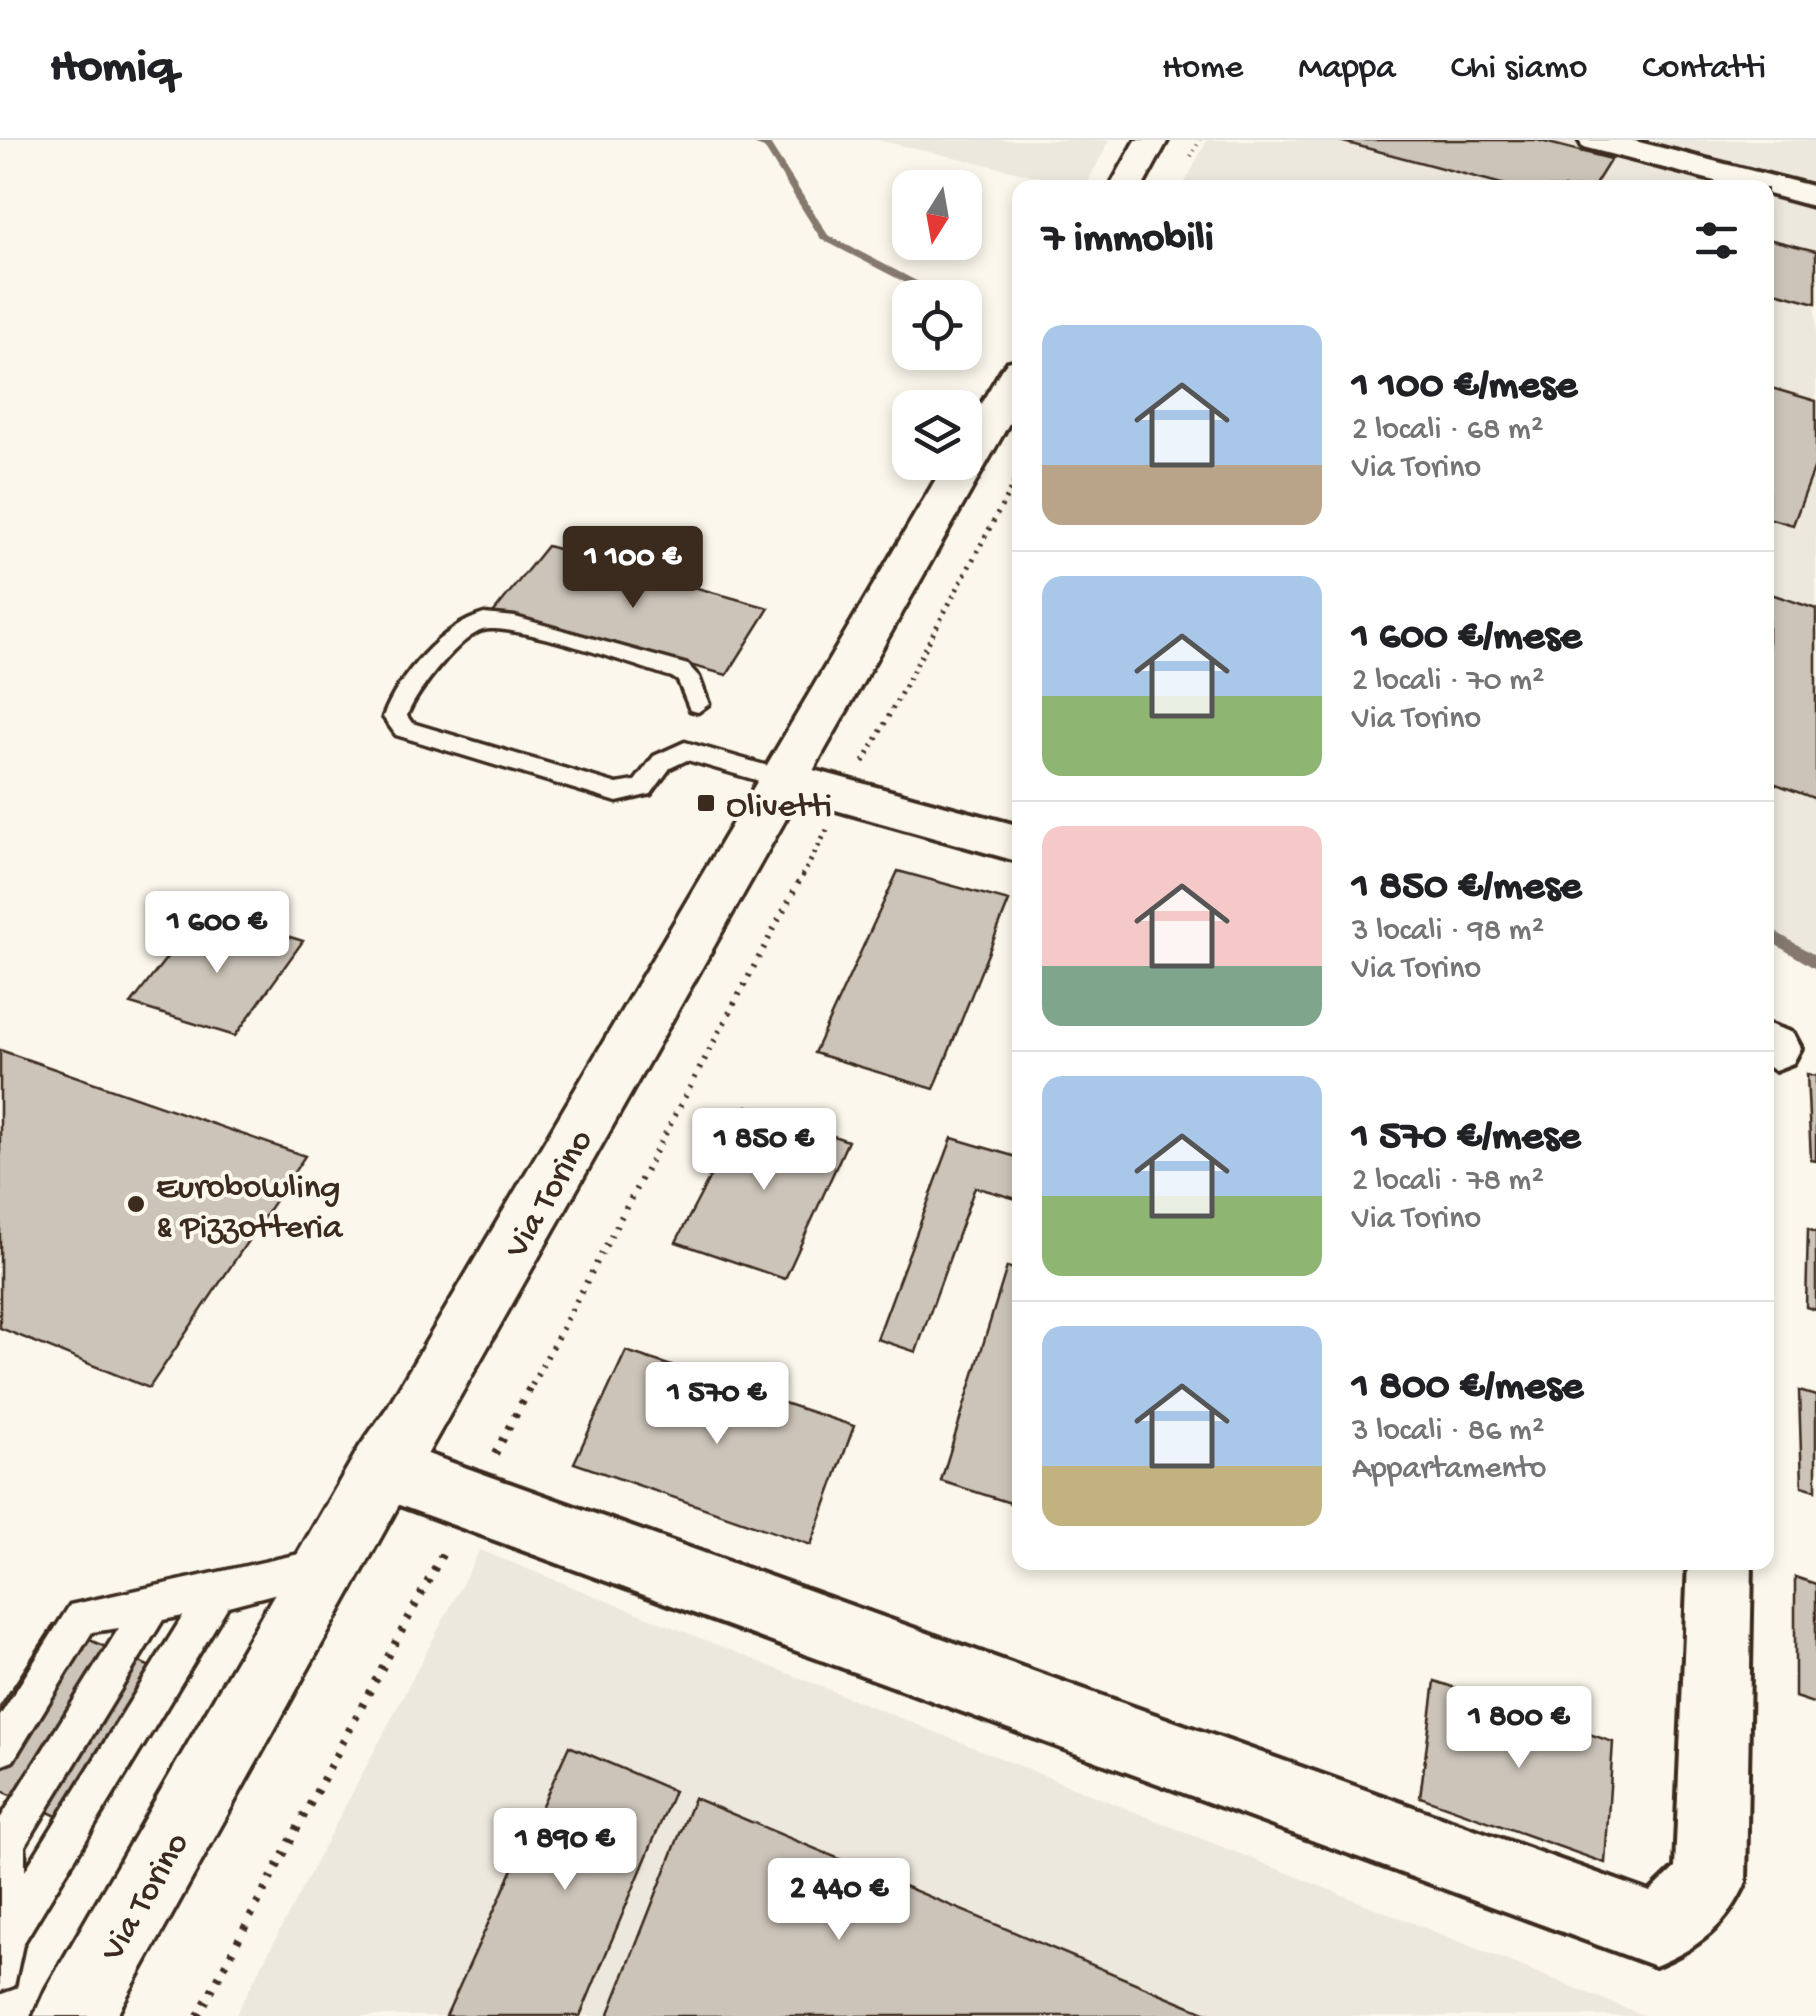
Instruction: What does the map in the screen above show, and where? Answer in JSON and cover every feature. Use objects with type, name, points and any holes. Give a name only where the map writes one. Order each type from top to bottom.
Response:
[{"type":"main road","points":[[1130,180],[1152,140]]},
{"type":"main road","name":"Via Torino","points":[[73,2016],[382,1469],[418,1414],[1012,384]]},
{"type":"street","points":[[1594,140],[1750,180]]},
{"type":"street","points":[[1639,180],[1644,153]]},
{"type":"street","points":[[1774,186],[1816,197]]},
{"type":"street","points":[[784,779],[1012,842]]},
{"type":"street","points":[[382,1469],[1654,1930],[1685,1911],[1710,1882],[1720,1570]]},
{"type":"lane","points":[[698,704],[688,677],[680,671],[494,620],[468,625],[458,632],[402,698],[395,717],[414,734],[617,793],[643,788],[662,762],[686,751],[784,779]]},
{"type":"lane","points":[[0,1748],[82,1617],[217,1592],[329,1564]]},
{"type":"lane","points":[[3,1955],[217,1592]]},
{"type":"lane","points":[[3,1955],[4,1834],[152,1604]]},
{"type":"path","points":[[198,2016],[1012,487]]},
{"type":"shaded area","points":[[877,140],[1110,140],[1089,180],[1054,180]]},
{"type":"shaded area","points":[[1207,140],[1816,140],[1816,968],[1774,940],[1774,180],[1186,180]]},
{"type":"shaded area","points":[[480,1550],[1645,2016],[235,2016]]},
{"type":"building","points":[[1336,140],[1537,140],[1611,159],[1598,180],[1487,180]]},
{"type":"building","points":[[1774,240],[1816,251],[1816,303],[1774,292]]},
{"type":"building","points":[[1774,389],[1816,401],[1816,464],[1793,525],[1774,520]]},
{"type":"building","points":[[547,546],[769,608],[727,675],[493,613]]},
{"type":"building","points":[[1774,595],[1816,609],[1816,799],[1774,783]]},
{"type":"building","points":[[898,871],[1009,901],[934,1089],[814,1053]]},
{"type":"building","points":[[198,917],[273,939],[277,933],[303,941],[235,1036],[131,1004]]},
{"type":"building","name":"Eurobowling & Pizzotteria","points":[[0,1050],[305,1156],[149,1388],[0,1328]]},
{"type":"building","points":[[1807,1074],[1816,1076],[1816,1161],[1811,1160]]},
{"type":"building","points":[[747,1106],[848,1141],[785,1279],[676,1242]]},
{"type":"building","points":[[952,1138],[1012,1156],[1012,1198],[975,1187],[916,1352],[877,1339]]},
{"type":"building","points":[[1808,1229],[1816,1232],[1816,1310],[1806,1307]]},
{"type":"building","points":[[1007,1267],[1012,1269],[1012,1503],[941,1481]]},
{"type":"building","points":[[626,1351],[854,1426],[811,1545],[574,1463]]},
{"type":"building","points":[[1799,1391],[1816,1396],[1816,1490],[1802,1486]]},
{"type":"building","points":[[1795,1577],[1816,1584],[1816,1704],[1795,1697]]},
{"type":"building","points":[[54,1624],[173,1677],[76,1825],[0,1790],[0,1707]]},
{"type":"building","points":[[1435,1681],[1613,1742],[1605,1863],[1420,1797]]},
{"type":"building","points":[[569,1746],[674,1791],[580,2016],[446,2016]]},
{"type":"building","points":[[694,1798],[1214,2016],[608,2016]]},
{"type":"waterway","points":[[746,140],[767,146],[824,237],[909,280]]},
{"type":"waterway","points":[[1774,937],[1816,963]]},
{"type":"place","name":"Olivetti","points":[[706,803]]},
{"type":"place","name":"Eurobowling & Pizzotteria","points":[[136,1204]]}]
